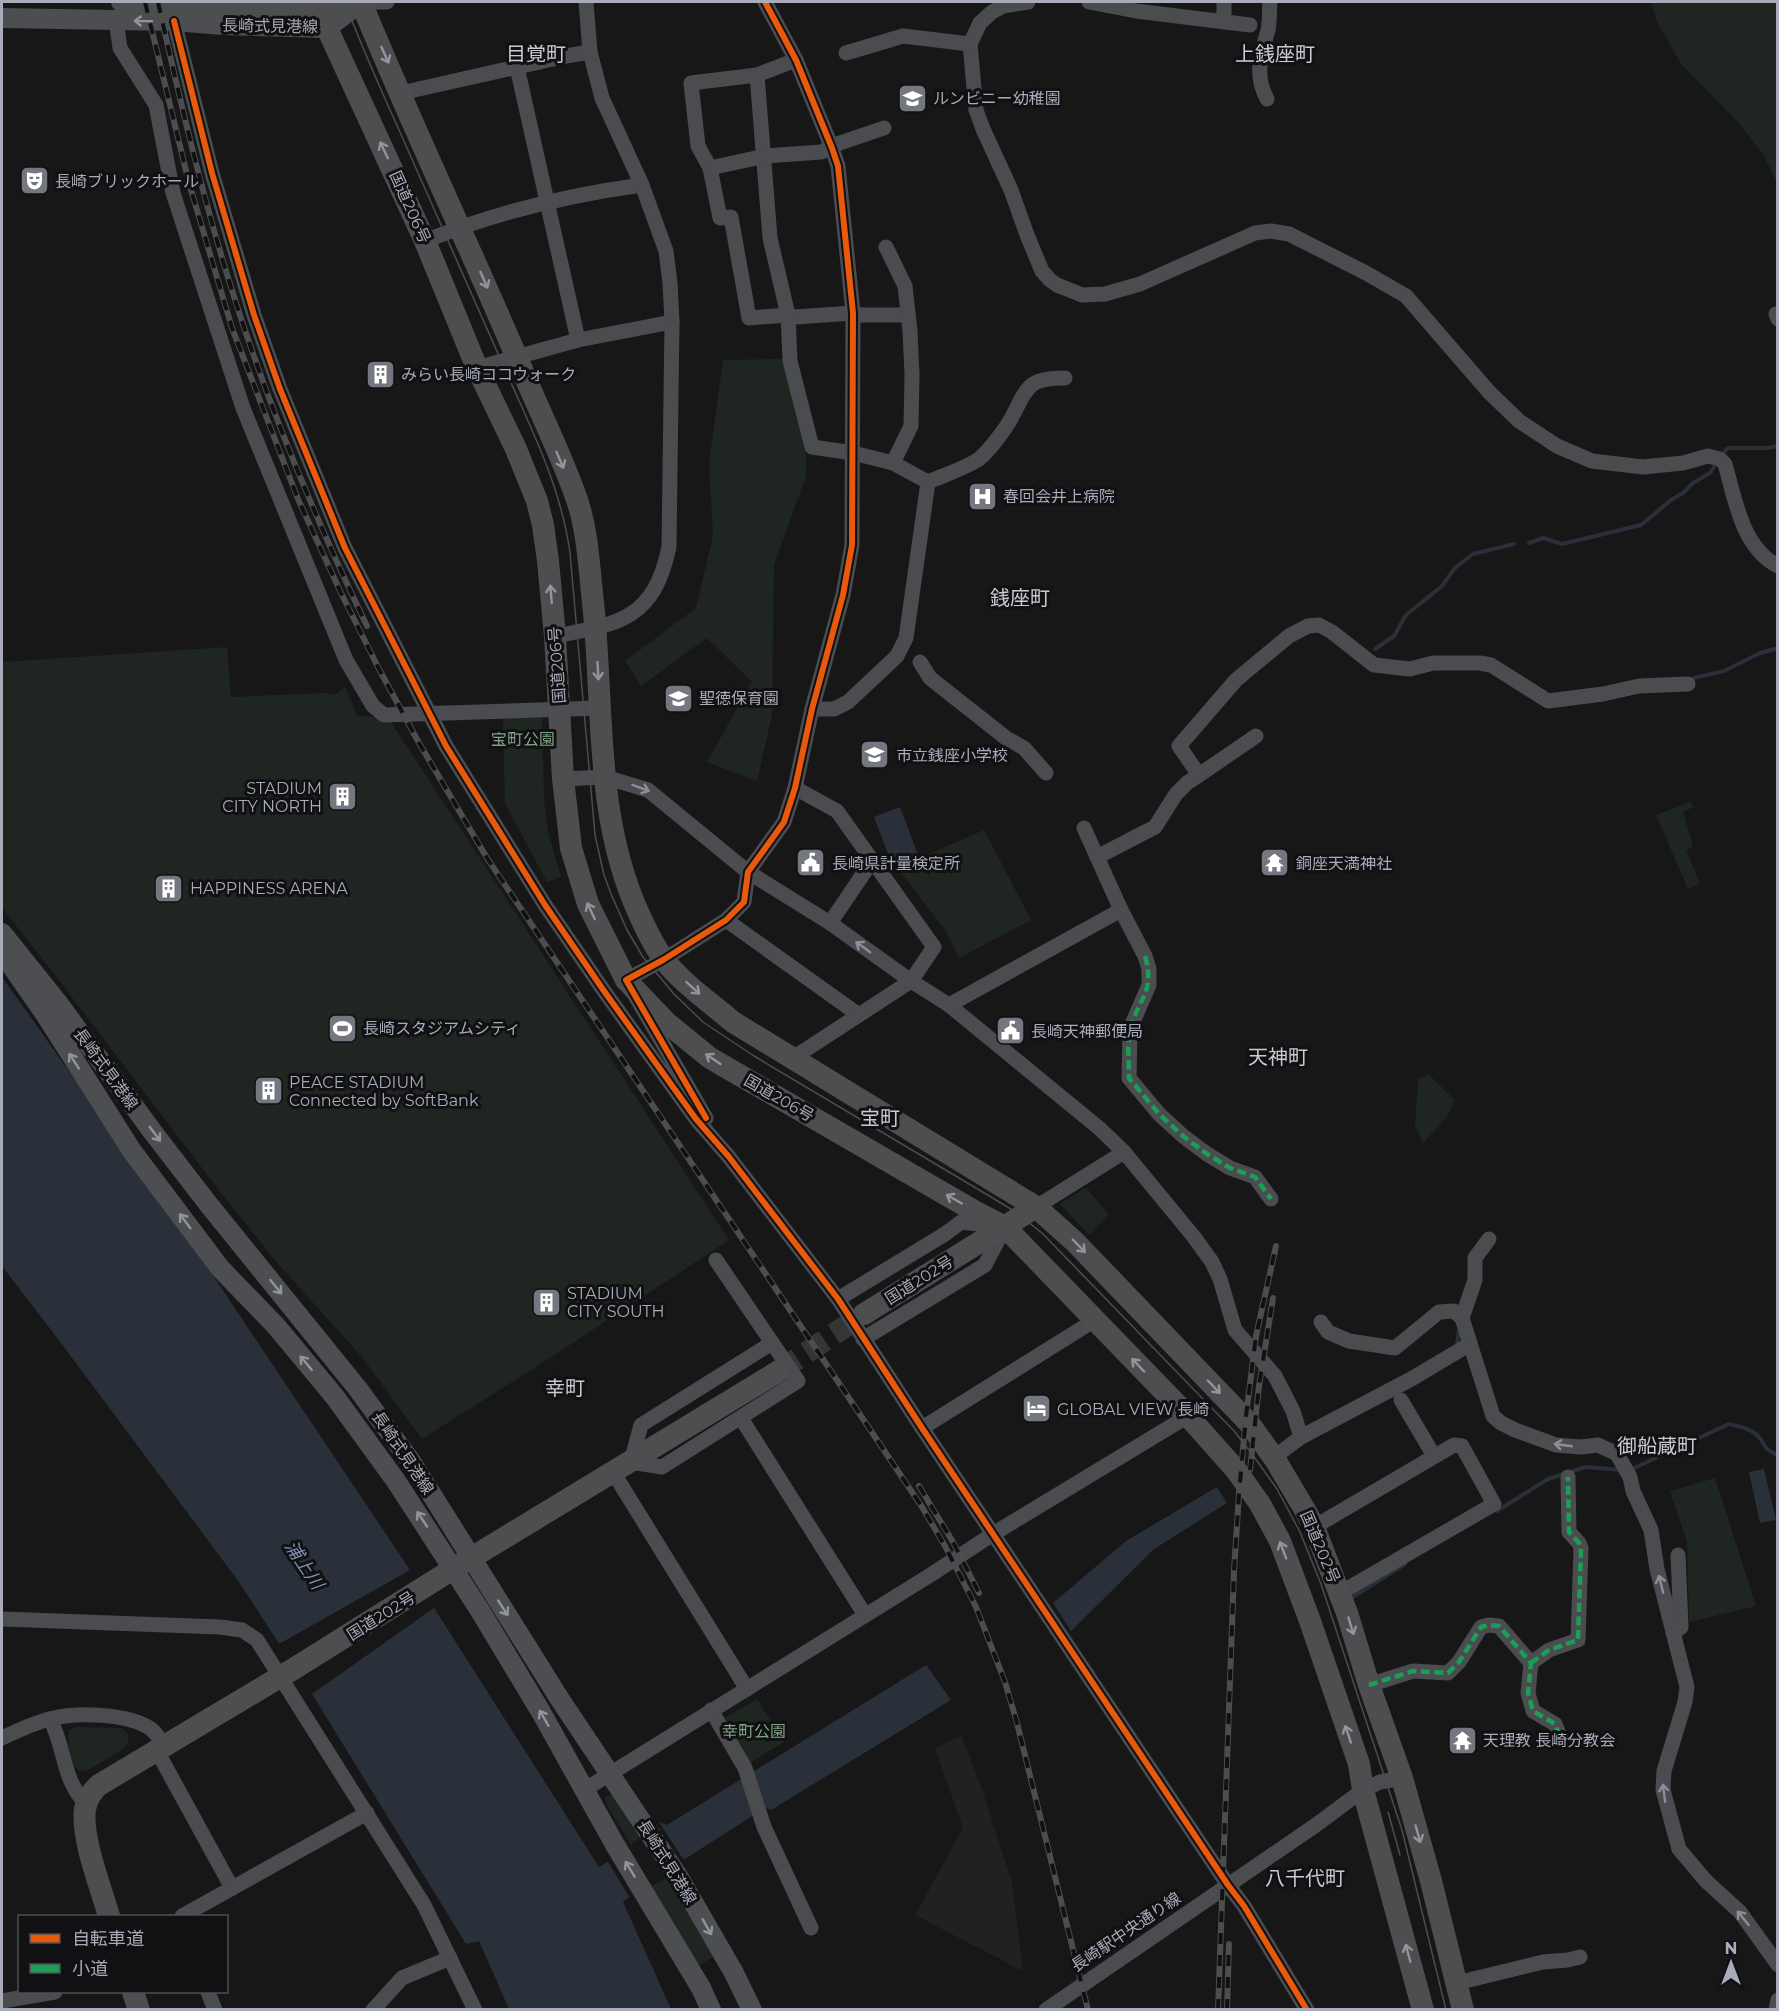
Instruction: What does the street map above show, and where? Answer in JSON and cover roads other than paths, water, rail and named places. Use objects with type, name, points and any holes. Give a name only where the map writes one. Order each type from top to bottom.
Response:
[{"type":"highway","points":[[361,2],[518,358],[577,500],[588,550],[596,629],[599,708],[605,777],[614,841],[627,887],[648,934],[663,960],[733,1022],[1036,1207]]},
{"type":"highway","name":"国道206号","points":[[323,13],[425,241],[477,368],[516,449],[537,501],[548,561],[560,708],[563,779],[571,848],[588,904],[626,980],[667,1023],[710,1058],[1005,1227]]},
{"type":"highway","name":"国道202号","points":[[864,1314],[1036,1207],[1075,1242],[1241,1416],[1274,1458],[1294,1489],[1314,1527],[1340,1593],[1402,1778],[1431,1881],[1463,2010]]},
{"type":"highway","points":[[1005,1227],[1188,1416],[1236,1470],[1260,1504],[1280,1541],[1359,1764],[1363,1790],[1423,2010]]},
{"type":"highway","name":"国道202号","points":[[86,1804],[92,1792],[99,1785],[288,1673],[779,1371]]},
{"type":"highway","points":[[86,1804],[87,1834],[108,1915]]},
{"type":"highway","points":[[133,1993],[139,2010]]},
{"type":"main road","name":"長崎式見港線","points":[[119,11],[174,21],[223,26],[323,13],[361,2]]},
{"type":"main road","name":"長崎式見港線","points":[[2,18],[119,11],[323,13]]},
{"type":"main road","name":"長崎式見港線","points":[[2,933],[58,1003],[152,1131],[358,1389],[412,1463],[462,1564],[541,1712],[614,1843],[701,1988],[711,2010]]},
{"type":"main road","name":"長崎式見港線","points":[[2,952],[45,1014],[132,1151],[220,1268],[276,1326],[336,1397],[462,1564],[678,1876],[734,1973],[752,2010]]},
{"type":"street","points":[[361,2],[387,2]]},
{"type":"street","points":[[555,636],[596,629],[631,614],[648,599],[662,574],[669,547],[672,322],[666,251],[642,185],[602,98],[590,52],[586,2]]},
{"type":"street","points":[[729,1157],[626,980],[663,960],[726,920],[744,902],[748,872],[784,822],[795,788],[812,709],[843,595],[852,545],[853,313],[838,166],[796,60],[765,2]]},
{"type":"street","points":[[1028,2],[1004,6],[992,12],[980,23],[970,44],[976,110],[1011,190],[1042,271],[1050,280],[1082,295],[1105,294],[1140,284],[1255,233],[1271,231],[1289,234],[1406,296],[1519,422],[1557,446],[1593,460],[1643,467],[1683,463],[1708,456],[1720,459],[1725,464],[1739,513],[1752,544],[1771,563],[1778,566]]},
{"type":"street","points":[[1089,2],[1136,11],[1250,25]]},
{"type":"street","points":[[1224,2],[1224,22]]},
{"type":"street","points":[[1267,99],[1258,74],[1261,51],[1268,27],[1270,2]]},
{"type":"street","points":[[119,11],[120,48],[156,105],[173,193],[243,408],[346,660],[373,706],[384,715],[599,708]]},
{"type":"street","points":[[174,21],[212,173],[254,315],[280,389],[345,548],[428,713],[484,809],[551,915],[696,1119],[729,1157],[838,1299],[1262,1935],[1307,2010]]},
{"type":"street","points":[[846,52],[903,36],[970,44]]},
{"type":"street","points":[[401,93],[590,52]]},
{"type":"street","points":[[796,60],[757,75],[691,83],[699,146],[710,168],[720,218],[731,218],[749,318],[788,315],[795,318],[853,313],[908,315]]},
{"type":"street","points":[[516,67],[578,340]]},
{"type":"street","points":[[757,75],[770,238],[788,315],[790,361],[812,447],[853,453],[893,463],[928,482]]},
{"type":"street","points":[[710,168],[765,156],[821,152],[884,128]]},
{"type":"street","points":[[425,241],[460,227],[547,203],[611,189],[642,185]]},
{"type":"street","points":[[886,247],[904,286],[912,374],[911,426],[893,463]]},
{"type":"street","points":[[477,368],[578,340],[672,322]]},
{"type":"street","points":[[928,482],[979,459],[1013,416],[1019,400],[1030,385],[1042,380],[1065,378]]},
{"type":"street","points":[[812,709],[834,709],[848,702],[897,656],[906,638],[928,482]]},
{"type":"street","points":[[1199,775],[1179,746],[1236,680],[1289,636],[1308,626],[1319,625],[1332,632],[1374,664],[1410,669],[1433,663],[1480,663],[1491,666],[1548,701],[1603,694],[1639,686],[1688,684]]},
{"type":"street","points":[[920,662],[930,678],[1006,738],[1024,748],[1046,773]]},
{"type":"street","points":[[1097,856],[1155,827],[1176,794],[1187,783],[1256,736]]},
{"type":"street","points":[[563,779],[605,777],[648,790],[748,872],[830,923],[949,1005],[1066,1100],[1124,1152],[1212,1262],[1220,1279],[1235,1330],[1275,1376],[1293,1411],[1301,1437]]},
{"type":"street","points":[[793,1058],[911,981],[934,947],[837,811],[795,788]]},
{"type":"street","points":[[1084,828],[1121,910],[1145,956],[1149,977],[1149,985],[1130,1029],[1129,1078],[1159,1114],[1183,1136],[1230,1168],[1255,1177],[1271,1199]]},
{"type":"street","points":[[830,923],[872,861]]},
{"type":"street","points":[[949,1005],[1121,910]]},
{"type":"street","points":[[726,920],[859,1015]]},
{"type":"street","points":[[1036,1207],[1124,1152]]},
{"type":"street","points":[[838,1299],[961,1222],[1005,1227],[985,1265],[863,1339]]},
{"type":"street","points":[[1462,1318],[1475,1280],[1475,1258],[1489,1239]]},
{"type":"street","points":[[622,1467],[662,1467],[798,1382],[716,1260]]},
{"type":"street","points":[[1321,1322],[1328,1332],[1349,1341],[1395,1348],[1439,1312],[1454,1311],[1462,1318],[1493,1416],[1501,1423],[1556,1445],[1581,1447],[1598,1445],[1617,1454],[1630,1477],[1651,1530],[1658,1569],[1687,1687],[1685,1702],[1664,1771],[1663,1790],[1679,1849],[1706,1881],[1740,1912],[1778,1965]]},
{"type":"street","points":[[922,1428],[1095,1320]]},
{"type":"street","points":[[622,1467],[641,1425],[772,1343]]},
{"type":"street","points":[[1274,1458],[1301,1437],[1413,1378],[1470,1344]]},
{"type":"street","points":[[1401,1400],[1434,1456]]},
{"type":"street","points":[[584,1790],[993,1534],[1188,1416]]},
{"type":"street","points":[[741,1418],[865,1615]]},
{"type":"street","points":[[1314,1527],[1454,1445],[1462,1446],[1494,1504],[1340,1593]]},
{"type":"street","points":[[622,1467],[747,1689]]},
{"type":"street","points":[[1531,1663],[1549,1650],[1578,1640],[1581,1548],[1569,1532],[1568,1477]]},
{"type":"street","points":[[1673,1633],[1681,1627],[1678,1555]]},
{"type":"street","points":[[2,1619],[220,1627],[242,1630],[257,1640],[288,1673],[367,1813],[424,1905],[475,2010]]},
{"type":"street","points":[[1369,1685],[1413,1671],[1448,1673],[1459,1662],[1481,1627],[1499,1626],[1531,1663],[1528,1693],[1533,1711],[1555,1724],[1561,1739]]},
{"type":"street","points":[[711,1710],[745,1768],[764,1827],[811,1928]]},
{"type":"street","points":[[2,1738],[50,1719],[87,1716],[128,1719],[150,1729],[232,1888]]},
{"type":"street","points":[[50,1719],[56,1730],[70,1782],[86,1804]]},
{"type":"street","name":"長崎駅中央通り線","points":[[1046,2010],[1363,1790],[1380,1782],[1402,1778]]},
{"type":"street","points":[[185,1915],[367,1813]]},
{"type":"street","points":[[1457,1983],[1543,1962],[1580,1957]]},
{"type":"street","points":[[374,2010],[402,1978],[450,1958]]},
{"type":"street","points":[[2,2001],[48,1993]]},
{"type":"street","points":[[208,1993],[215,2010]]},
{"type":"street","points":[[1776,2010],[1778,2000]]},
{"type":"water","points":[[900,807],[918,855],[892,864],[874,817]]},
{"type":"water","name":"浦上川","points":[[2,977],[194,1247],[410,1570],[599,1867],[645,1839],[659,1822],[667,1825],[926,1665],[951,1700],[771,1810],[766,1808],[754,1815],[652,1880],[623,1902],[671,2009],[509,2009],[479,1941],[466,1944],[312,1694],[239,1582],[2,1266]]},
{"type":"water","points":[[1764,1469],[1776,1520],[1760,1523],[1749,1472]]},
{"type":"water","points":[[1217,1487],[1227,1503],[1154,1549],[1071,1631],[1053,1603],[1126,1541]]},
{"type":"waterway","points":[[1725,451],[1728,448],[1778,446]]},
{"type":"waterway","points":[[1529,543],[1543,538],[1562,544],[1641,525],[1693,483],[1710,473],[1714,467]]},
{"type":"waterway","points":[[1375,649],[1394,636],[1406,615],[1442,586],[1455,568],[1473,554],[1514,544]]},
{"type":"waterway","points":[[1694,678],[1724,671],[1760,653],[1778,648]]},
{"type":"waterway","points":[[1457,1344],[1459,1329]]},
{"type":"waterway","points":[[1630,1470],[1729,1424],[1754,1433],[1766,1448],[1778,1455]]},
{"type":"waterway","points":[[1497,1511],[1548,1479],[1586,1467],[1622,1470]]},
{"type":"waterway","points":[[1351,1598],[1405,1564]]},
{"type":"tunnel","points":[[779,1371],[864,1314]]},
{"type":"tram line","points":[[345,2],[375,76],[534,434],[560,504],[570,553],[595,835],[604,875],[627,930],[643,957],[674,994],[703,1022],[754,1056],[1014,1211],[1042,1233],[1235,1432],[1255,1458],[1277,1489],[1300,1532],[1321,1584],[1402,1830],[1446,2010]]},
{"type":"tram line","points":[[1388,1812],[1400,1855]]},
{"type":"railway","points":[[145,2],[189,183],[232,328],[298,499],[341,593],[419,743],[487,858],[922,1507],[945,1546],[976,1607],[1005,1682],[1088,2010]]},
{"type":"railway","points":[[158,2],[200,179],[244,327],[292,457],[367,626]]},
{"type":"railway","points":[[1218,2010],[1234,1571],[1239,1494],[1256,1336],[1276,1246]]},
{"type":"railway","points":[[1250,1470],[1259,1386],[1273,1298]]},
{"type":"railway","points":[[919,1486],[953,1542],[979,1593]]},
{"type":"railway","points":[[1227,2010],[1229,1944]]},
{"type":"place","name":"ルンビニー幼稚園","points":[[912,98]]},
{"type":"place","name":"長崎ブリックホール","points":[[34,181]]},
{"type":"place","name":"みらい長崎ココウォーク","points":[[380,374]]},
{"type":"place","name":"春回会井上病院","points":[[982,496]]},
{"type":"place","name":"聖徳保育園","points":[[678,698]]},
{"type":"place","name":"市立銭座小学校","points":[[875,755]]},
{"type":"place","name":"STADIUM CITY NORTH","points":[[343,797]]},
{"type":"place","name":"長崎県計量検定所","points":[[811,863]]},
{"type":"place","name":"銅座天満神社","points":[[1275,863]]},
{"type":"place","name":"HAPPINESS ARENA","points":[[169,888]]},
{"type":"place","name":"長崎スタジアムシティ","points":[[342,1028]]},
{"type":"place","name":"長崎天神郵便局","points":[[1010,1031]]},
{"type":"place","name":"PEACE STADIUM Connected by SoftBank","points":[[268,1091]]},
{"type":"place","name":"STADIUM CITY SOUTH","points":[[546,1302]]},
{"type":"place","name":"GLOBAL VIEW 長崎","points":[[1036,1409]]},
{"type":"place","name":"天理教 長崎分教会","points":[[1462,1740]]},
{"type":"district","name":"目覚町","points":[[536,54]]},
{"type":"district","name":"上銭座町","points":[[1275,54]]},
{"type":"district","name":"銭座町","points":[[1020,598]]},
{"type":"district","name":"天神町","points":[[1278,1057]]},
{"type":"district","name":"宝町","points":[[880,1118]]},
{"type":"district","name":"幸町","points":[[565,1388]]},
{"type":"district","name":"御船蔵町","points":[[1657,1446]]},
{"type":"district","name":"八千代町","points":[[1305,1878]]},
{"type":"park label","name":"宝町公園","points":[[523,739]]},
{"type":"park label","name":"幸町公園","points":[[754,1731]]}]
